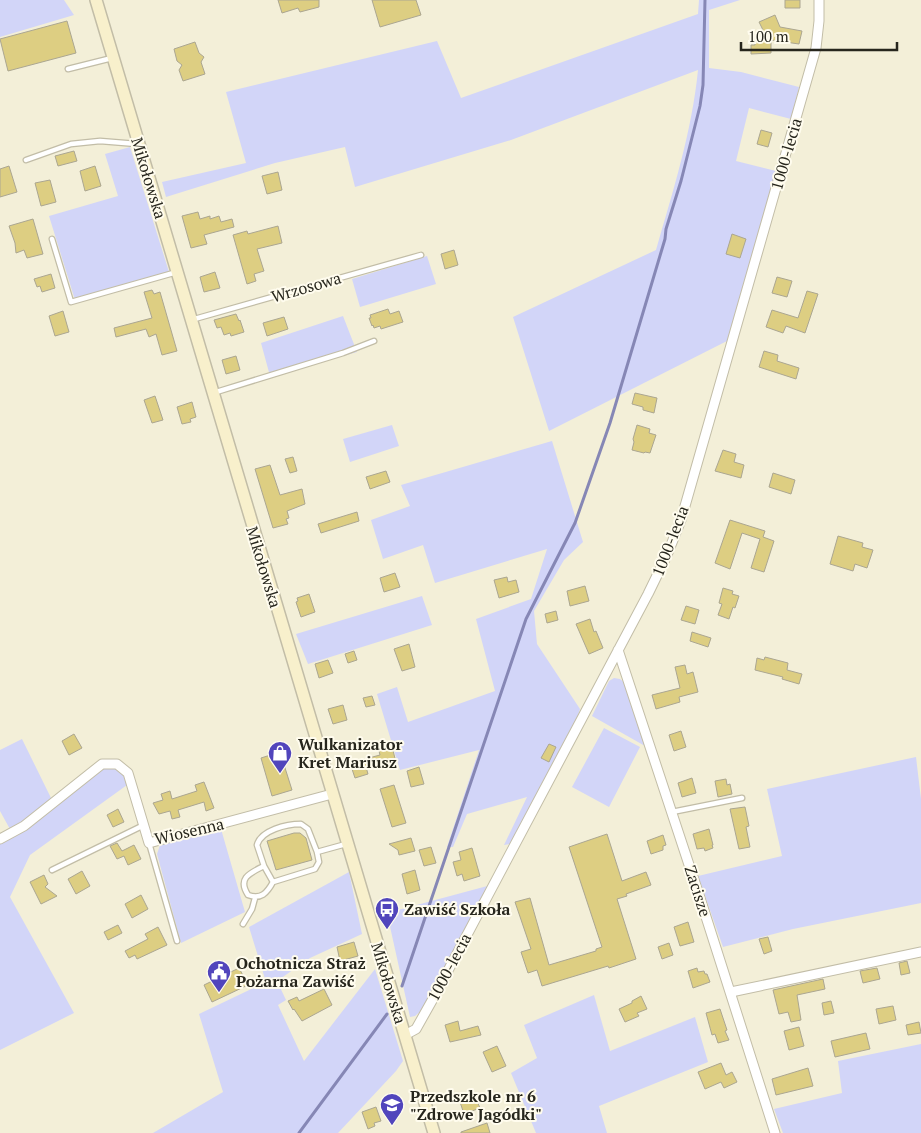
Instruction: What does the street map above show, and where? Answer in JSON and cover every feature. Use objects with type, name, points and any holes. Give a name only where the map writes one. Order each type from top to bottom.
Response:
[{"type":"main road","name":"Mikołowska","points":[[96,0],[434,1133]]},
{"type":"street","name":"1000-lecia","points":[[404,1035],[416,1028],[424,1015],[667,555],[680,520],[816,48],[819,0]]},
{"type":"street","name":"Zacisze","points":[[618,650],[731,992],[775,1133]]},
{"type":"street","name":"Wiosenna","points":[[0,839],[24,826],[102,764],[117,764],[128,773],[149,843],[332,794]]},
{"type":"street","points":[[731,992],[921,952]]},
{"type":"lane","points":[[68,69],[113,58]]},
{"type":"lane","points":[[26,160],[71,144],[100,142],[139,144]]},
{"type":"lane","points":[[52,239],[71,302],[177,272]]},
{"type":"lane","name":"Wrzosowa","points":[[191,320],[421,255]]},
{"type":"lane","points":[[213,393],[343,353],[374,341]]},
{"type":"lane","points":[[672,812],[742,798]]},
{"type":"lane","points":[[264,866],[244,878],[243,883],[248,895],[254,898],[262,896],[268,891],[273,882],[315,868],[319,862],[317,852],[310,834],[304,826],[296,824],[268,832],[258,841],[257,845],[264,866],[273,882]]},
{"type":"lane","points":[[52,870],[144,825]]},
{"type":"lane","points":[[149,843],[177,941]]},
{"type":"lane","points":[[317,852],[347,843]]},
{"type":"lane","points":[[243,924],[252,909],[254,898]]},
{"type":"shaded area","points":[[0,0],[64,0],[74,15],[0,37]]},
{"type":"shaded area","points":[[699,0],[740,0],[709,10],[709,68],[741,72],[799,87],[791,119],[749,108],[736,161],[776,171],[727,341],[549,431],[513,317],[656,250],[687,138],[698,70],[511,140],[355,187],[345,147],[275,163],[166,197],[162,182],[246,163],[226,92],[437,41],[461,98],[698,14]]},
{"type":"shaded area","points":[[130,147],[169,272],[75,300],[49,216],[118,196],[105,154]]},
{"type":"shaded area","points":[[427,256],[436,284],[360,307],[352,279]]},
{"type":"shaded area","points":[[343,316],[357,352],[270,376],[261,343]]},
{"type":"shaded area","points":[[392,425],[399,446],[350,462],[343,439]]},
{"type":"shaded area","points":[[552,441],[583,542],[564,560],[534,611],[537,644],[580,709],[574,727],[510,844],[504,845],[527,797],[467,814],[453,847],[447,847],[479,750],[400,770],[377,694],[397,687],[408,722],[495,691],[476,619],[531,599],[547,549],[435,583],[423,545],[383,559],[371,520],[410,506],[401,485]]},
{"type":"shaded area","points":[[422,596],[432,625],[308,664],[296,634]]},
{"type":"shaded area","points":[[614,678],[620,679],[626,684],[645,746],[592,716],[609,681]]},
{"type":"shaded area","points":[[604,728],[640,747],[609,807],[572,787]]},
{"type":"shaded area","points":[[22,739],[52,800],[11,831],[0,811],[0,750]]},
{"type":"shaded area","points":[[916,757],[921,799],[921,903],[793,929],[723,947],[698,876],[782,856],[767,789]]},
{"type":"shaded area","points":[[114,765],[123,775],[127,785],[30,855],[10,897],[74,1013],[0,1050],[0,843],[102,767]]},
{"type":"shaded area","points":[[221,829],[245,912],[181,943],[157,854],[160,845]]},
{"type":"shaded area","points":[[349,872],[362,934],[310,958],[277,981],[286,1000],[278,1005],[304,1061],[375,969],[403,1061],[396,1071],[338,1133],[153,1133],[223,1092],[199,1014],[266,982],[249,927]]},
{"type":"shaded area","points":[[491,885],[422,1010],[415,1016],[410,1017],[387,913]]},
{"type":"shaded area","points":[[594,995],[610,1051],[695,1017],[708,1062],[599,1106],[607,1133],[536,1133],[511,1073],[537,1058],[524,1025]]},
{"type":"shaded area","points":[[921,1044],[921,1133],[783,1133],[774,1109],[842,1093],[838,1061]]},
{"type":"building","points":[[278,0],[319,0],[319,7],[300,12],[298,8],[282,13]]},
{"type":"building","points":[[372,0],[416,0],[421,15],[380,27]]},
{"type":"building","points":[[785,0],[800,0],[800,8],[785,8]]},
{"type":"building","points":[[775,15],[780,27],[802,31],[799,44],[771,40],[771,53],[751,54],[751,45],[755,45],[754,35],[763,30],[759,22]]},
{"type":"building","points":[[67,21],[76,53],[8,71],[0,39]]},
{"type":"building","points":[[195,42],[199,53],[204,57],[201,62],[205,74],[183,81],[179,70],[182,65],[177,61],[174,49]]},
{"type":"building","points":[[761,130],[772,133],[768,147],[757,144]]},
{"type":"building","points":[[74,151],[77,161],[58,166],[55,156]]},
{"type":"building","points":[[9,166],[17,192],[0,197],[0,169]]},
{"type":"building","points":[[95,166],[101,186],[85,191],[80,171]]},
{"type":"building","points":[[278,172],[282,190],[267,194],[262,176]]},
{"type":"building","points":[[50,180],[56,202],[41,206],[35,183]]},
{"type":"building","points":[[198,212],[200,219],[210,216],[210,219],[219,216],[221,222],[232,219],[234,227],[204,235],[207,244],[191,248],[182,216]]},
{"type":"building","points":[[33,219],[43,254],[27,258],[24,250],[16,253],[15,243],[9,226]]},
{"type":"building","points":[[278,226],[282,243],[257,249],[264,271],[254,274],[256,281],[247,284],[233,235],[247,231],[248,234]]},
{"type":"building","points":[[732,234],[746,239],[740,258],[726,254]]},
{"type":"building","points":[[454,250],[458,265],[445,269],[441,254]]},
{"type":"building","points":[[215,272],[220,288],[204,292],[200,277]]},
{"type":"building","points":[[51,274],[55,288],[42,292],[40,286],[37,287],[34,279]]},
{"type":"building","points":[[777,277],[792,281],[787,297],[772,293]]},
{"type":"building","points":[[152,290],[154,294],[160,292],[177,351],[162,355],[156,334],[149,337],[146,329],[116,337],[114,328],[152,318],[144,292]]},
{"type":"building","points":[[807,291],[818,294],[805,333],[786,326],[783,333],[766,327],[772,310],[798,318]]},
{"type":"building","points":[[388,309],[390,314],[399,311],[403,322],[381,329],[380,326],[374,328],[369,318],[371,318],[370,315]]},
{"type":"building","points":[[63,311],[69,332],[55,336],[49,316]]},
{"type":"building","points":[[236,314],[244,332],[231,336],[230,333],[224,335],[221,327],[217,328],[214,320]]},
{"type":"building","points":[[284,317],[288,329],[267,336],[263,323]]},
{"type":"building","points":[[764,351],[778,355],[777,361],[799,368],[796,379],[759,367]]},
{"type":"building","points":[[236,356],[240,370],[226,374],[222,360]]},
{"type":"building","points":[[635,393],[657,398],[654,413],[632,404]]},
{"type":"building","points":[[155,396],[163,420],[152,423],[144,400]]},
{"type":"building","points":[[192,402],[196,417],[190,419],[191,422],[182,424],[177,407]]},
{"type":"building","points":[[637,425],[650,429],[649,433],[656,435],[650,453],[632,450]]},
{"type":"building","points":[[723,450],[736,454],[734,462],[744,465],[741,478],[715,471]]},
{"type":"building","points":[[293,457],[297,471],[290,473],[285,459]]},
{"type":"building","points":[[270,465],[280,495],[302,489],[305,504],[287,511],[289,518],[286,519],[288,524],[273,528],[255,469]]},
{"type":"building","points":[[386,471],[390,482],[370,489],[366,477]]},
{"type":"building","points":[[773,473],[795,480],[791,494],[769,487]]},
{"type":"building","points":[[357,512],[359,521],[321,533],[318,524]]},
{"type":"building","points":[[730,520],[765,531],[763,537],[774,541],[764,572],[751,568],[760,539],[742,533],[730,569],[715,563]]},
{"type":"building","points":[[838,536],[863,543],[862,547],[873,550],[867,568],[855,564],[853,571],[830,564]]},
{"type":"building","points":[[395,573],[400,587],[384,592],[380,578]]},
{"type":"building","points":[[507,577],[508,582],[516,580],[519,592],[499,598],[494,580]]},
{"type":"building","points":[[585,586],[589,601],[570,606],[567,591]]},
{"type":"building","points":[[723,588],[733,591],[732,594],[739,596],[729,619],[718,615],[722,604],[719,603]]},
{"type":"building","points":[[309,594],[315,612],[301,617],[296,602],[298,601],[297,598]]},
{"type":"building","points":[[686,606],[699,610],[695,624],[681,620]]},
{"type":"building","points":[[556,611],[558,620],[547,623],[545,614]]},
{"type":"building","points":[[590,619],[594,632],[596,631],[603,648],[589,654],[576,624]]},
{"type":"building","points":[[692,632],[711,638],[708,647],[690,641]]},
{"type":"building","points":[[409,644],[415,667],[402,671],[394,649]]},
{"type":"building","points":[[354,651],[357,660],[348,663],[345,654]]},
{"type":"building","points":[[765,657],[788,663],[787,670],[802,674],[799,684],[782,679],[783,677],[755,670],[757,658],[764,660]]},
{"type":"building","points":[[328,660],[333,673],[319,678],[315,664]]},
{"type":"building","points":[[685,665],[687,674],[693,672],[698,692],[679,697],[680,702],[656,709],[652,695],[680,688],[675,667]]},
{"type":"building","points":[[372,696],[375,705],[366,707],[363,698]]},
{"type":"building","points":[[343,705],[347,720],[333,724],[328,709]]},
{"type":"building","points":[[681,731],[686,747],[674,751],[669,735]]},
{"type":"building","points":[[74,734],[82,748],[69,755],[62,741]]},
{"type":"building","points":[[385,741],[386,745],[391,743],[397,766],[384,769],[382,763],[366,767],[368,774],[355,778],[350,763],[380,755],[377,743]]},
{"type":"building","points":[[549,744],[556,747],[549,762],[541,758]]},
{"type":"building","points":[[280,752],[292,790],[272,796],[261,758]]},
{"type":"building","points":[[419,767],[424,784],[411,787],[407,771]]},
{"type":"building","points":[[692,778],[696,793],[682,797],[678,783]]},
{"type":"building","points":[[726,779],[727,785],[730,784],[732,794],[718,797],[715,781]]},
{"type":"building","points":[[204,782],[214,808],[206,811],[204,802],[178,810],[180,817],[172,819],[170,811],[159,814],[153,803],[163,800],[161,794],[170,791],[172,799],[197,791],[195,785]]},
{"type":"building","points":[[394,785],[406,823],[392,827],[380,789]]},
{"type":"building","points":[[745,807],[749,826],[746,827],[750,847],[739,849],[730,809]]},
{"type":"building","points":[[118,809],[124,822],[113,827],[107,815]]},
{"type":"building","points":[[709,829],[713,848],[705,851],[704,848],[697,849],[693,834]]},
{"type":"building","points":[[300,833],[306,838],[312,860],[276,870],[267,841]]},
{"type":"building","points":[[607,834],[622,881],[646,872],[651,885],[617,899],[636,959],[542,986],[537,970],[528,973],[521,952],[531,949],[515,902],[530,898],[549,965],[596,951],[596,949],[602,947],[569,847]]},
{"type":"building","points":[[663,835],[666,845],[663,846],[663,850],[651,854],[647,841]]},
{"type":"building","points":[[411,838],[415,851],[399,855],[398,850],[389,844]]},
{"type":"building","points":[[117,843],[122,851],[134,845],[141,859],[128,865],[124,856],[117,859],[110,846]]},
{"type":"building","points":[[431,847],[436,863],[424,866],[419,850]]},
{"type":"building","points":[[472,848],[480,876],[464,881],[462,874],[457,876],[453,862],[461,860],[459,852]]},
{"type":"building","points":[[415,870],[420,890],[407,894],[402,874]]},
{"type":"building","points":[[82,871],[90,886],[76,894],[68,879]]},
{"type":"building","points":[[44,875],[48,884],[45,887],[57,896],[41,904],[30,882]]},
{"type":"building","points":[[141,895],[148,909],[132,918],[125,904]]},
{"type":"building","points":[[688,922],[694,942],[680,946],[674,927]]},
{"type":"building","points":[[118,925],[122,933],[108,940],[104,932]]},
{"type":"building","points":[[158,927],[167,945],[137,959],[135,955],[129,958],[125,951],[148,939],[145,934]]},
{"type":"building","points":[[768,937],[772,951],[764,954],[759,939]]},
{"type":"building","points":[[354,942],[358,956],[340,961],[337,947]]},
{"type":"building","points":[[669,943],[673,955],[662,959],[658,947]]},
{"type":"building","points":[[907,961],[910,973],[901,975],[899,963]]},
{"type":"building","name":"Ochotnicza Straż Pożarna Zawiść","points":[[239,968],[248,985],[212,1002],[204,985]]},
{"type":"building","points":[[697,968],[698,972],[704,971],[707,974],[710,982],[693,988],[688,971]]},
{"type":"building","points":[[877,968],[880,979],[863,983],[860,971]]},
{"type":"building","points":[[823,979],[825,989],[797,995],[801,1020],[791,1022],[788,1012],[779,1014],[773,990]]},
{"type":"building","points":[[324,989],[332,1005],[302,1021],[288,1001],[297,997],[299,1001]]},
{"type":"building","points":[[641,996],[647,1009],[637,1013],[639,1016],[625,1022],[619,1009]]},
{"type":"building","points":[[831,1001],[834,1013],[824,1015],[822,1003]]},
{"type":"building","points":[[893,1006],[896,1020],[879,1024],[876,1009]]},
{"type":"building","points":[[720,1009],[729,1040],[718,1043],[715,1034],[712,1035],[706,1013]]},
{"type":"building","points":[[458,1021],[460,1031],[478,1026],[481,1035],[450,1042],[445,1025]]},
{"type":"building","points":[[919,1022],[921,1033],[908,1035],[906,1025]]},
{"type":"building","points":[[799,1027],[804,1046],[789,1050],[784,1031]]},
{"type":"building","points":[[866,1033],[870,1049],[835,1057],[831,1041]]},
{"type":"building","points":[[497,1046],[506,1066],[492,1072],[483,1052]]},
{"type":"building","points":[[721,1063],[726,1075],[732,1072],[737,1082],[724,1088],[721,1082],[705,1089],[698,1072]]},
{"type":"building","points":[[808,1068],[813,1086],[776,1095],[772,1079]]},
{"type":"building","points":[[474,1094],[480,1108],[464,1114],[459,1099]]},
{"type":"building","points":[[376,1107],[381,1121],[374,1123],[375,1126],[368,1129],[362,1112]]},
{"type":"building","points":[[487,1123],[490,1133],[461,1133],[461,1132]]},
{"type":"waterway","points":[[402,986],[526,619],[575,523],[610,423],[665,239],[666,229],[681,181],[700,106],[703,85],[705,0]]},
{"type":"waterway","points":[[299,1133],[387,1014]]},
{"type":"place","name":"Wulkanizator Kret Mariusz","points":[[280,774]]},
{"type":"place","name":"Zawiść Szkoła","points":[[387,930]]},
{"type":"place","name":"Ochotnicza Straż Pożarna Zawiść","points":[[219,993]]},
{"type":"place","name":"Przedszkole nr 6 \"Zdrowe Jagódki\"","points":[[392,1126]]}]
